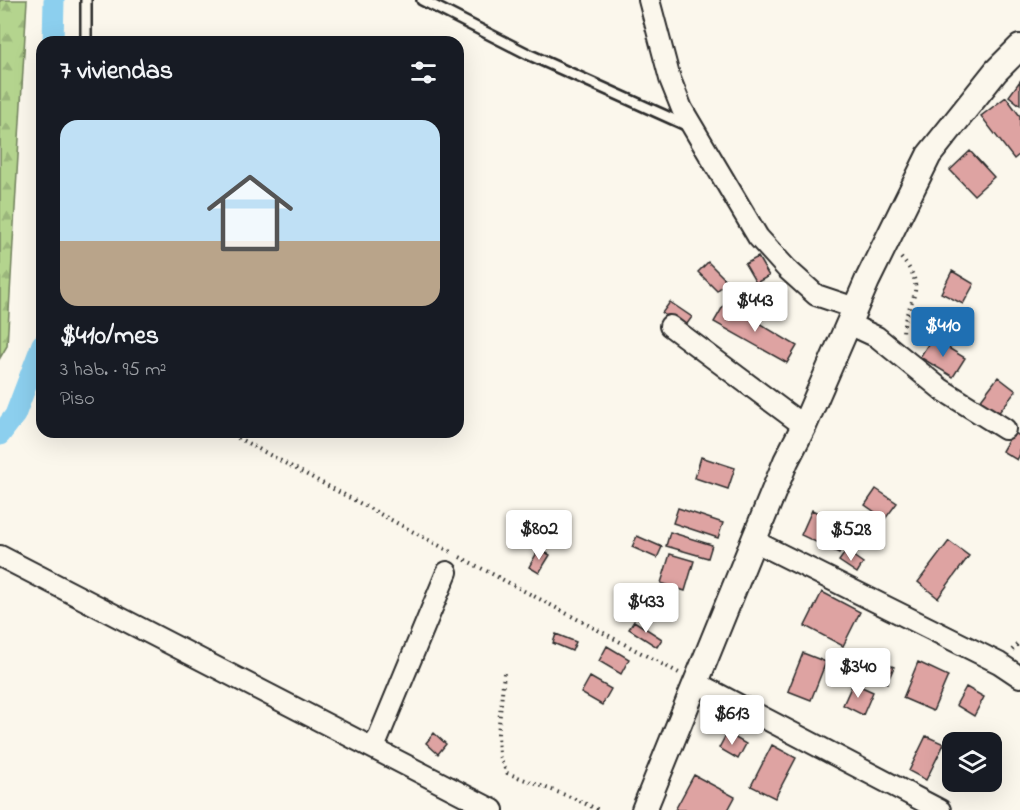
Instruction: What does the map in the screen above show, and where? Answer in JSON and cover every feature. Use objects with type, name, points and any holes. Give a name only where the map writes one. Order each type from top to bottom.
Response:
[{"type":"street","points":[[649,0],[670,79],[682,109],[758,237],[787,269],[816,295],[852,316],[941,388],[1005,429]]},
{"type":"street","points":[[644,810],[786,461],[804,426],[883,248],[929,155],[996,71],[1020,47]]},
{"type":"street","points":[[670,326],[804,426]]},
{"type":"street","points":[[754,541],[999,663],[1020,676]]},
{"type":"street","points":[[0,556],[493,810]]},
{"type":"street","points":[[374,748],[447,572]]},
{"type":"street","points":[[697,683],[940,810]]},
{"type":"lane","points":[[86,0],[87,36]]},
{"type":"lane","points":[[422,0],[530,55],[693,128]]},
{"type":"path","points":[[883,248],[898,255],[912,269],[916,292],[903,328],[902,358]]},
{"type":"path","points":[[504,673],[498,734],[499,756],[507,773],[599,810]]},
{"type":"green space","points":[[0,0],[27,0],[7,346],[0,358]]},
{"type":"building","points":[[1020,81],[1020,105],[1009,96]]},
{"type":"building","points":[[1006,97],[1020,116],[1020,154],[1014,159],[981,116]]},
{"type":"building","points":[[970,151],[994,177],[974,195],[950,170]]},
{"type":"building","points":[[758,257],[769,276],[756,283],[745,264]]},
{"type":"building","points":[[708,262],[727,281],[717,291],[698,272]]},
{"type":"building","points":[[952,271],[974,284],[963,304],[941,293]]},
{"type":"building","points":[[670,302],[692,317],[684,328],[662,313]]},
{"type":"building","points":[[725,303],[797,346],[787,363],[714,322]]},
{"type":"building","points":[[932,338],[965,358],[953,377],[920,357]]},
{"type":"building","points":[[998,377],[1016,391],[996,416],[979,402]]},
{"type":"building","points":[[1013,432],[1020,436],[1020,454],[1017,460],[1002,451]]},
{"type":"building","points":[[701,457],[735,468],[728,489],[695,478]]},
{"type":"building","points":[[876,489],[897,503],[885,519],[865,505]]},
{"type":"building","points":[[678,508],[723,523],[718,538],[673,523]]},
{"type":"building","points":[[812,510],[850,528],[839,553],[801,535]]},
{"type":"building","points":[[862,518],[881,530],[872,544],[853,533]]},
{"type":"building","points":[[670,532],[712,545],[708,558],[666,546]]},
{"type":"building","points":[[637,536],[662,547],[657,558],[632,547]]},
{"type":"building","points":[[949,541],[969,556],[938,598],[918,582]]},
{"type":"building","points":[[539,549],[550,555],[539,573],[529,567]]},
{"type":"building","points":[[846,551],[863,563],[857,573],[839,561]]},
{"type":"building","points":[[670,554],[694,561],[685,591],[661,583]]},
{"type":"building","points":[[822,592],[860,612],[843,646],[805,626]]},
{"type":"building","points":[[634,621],[662,639],[657,647],[629,629]]},
{"type":"building","points":[[556,634],[576,642],[572,651],[553,643]]},
{"type":"building","points":[[607,646],[629,659],[621,674],[599,661]]},
{"type":"building","points":[[803,653],[826,662],[811,700],[788,691]]},
{"type":"building","points":[[864,655],[894,667],[887,683],[857,670]]},
{"type":"building","points":[[918,662],[948,676],[933,711],[903,698]]},
{"type":"building","points":[[590,677],[611,689],[602,705],[581,693]]},
{"type":"building","points":[[853,683],[873,692],[863,715],[843,705]]},
{"type":"building","points":[[966,687],[984,697],[974,716],[956,705]]},
{"type":"building","points":[[434,733],[446,744],[438,754],[426,743]]},
{"type":"building","points":[[727,733],[746,744],[738,759],[719,748]]},
{"type":"building","points":[[926,736],[942,743],[942,748],[926,780],[909,771]]},
{"type":"building","points":[[772,745],[796,758],[775,798],[751,786]]},
{"type":"building","points":[[694,775],[735,797],[728,810],[675,810]]},
{"type":"waterway","points":[[53,36],[54,0]]},
{"type":"waterway","points":[[0,435],[15,415],[36,360]]}]
